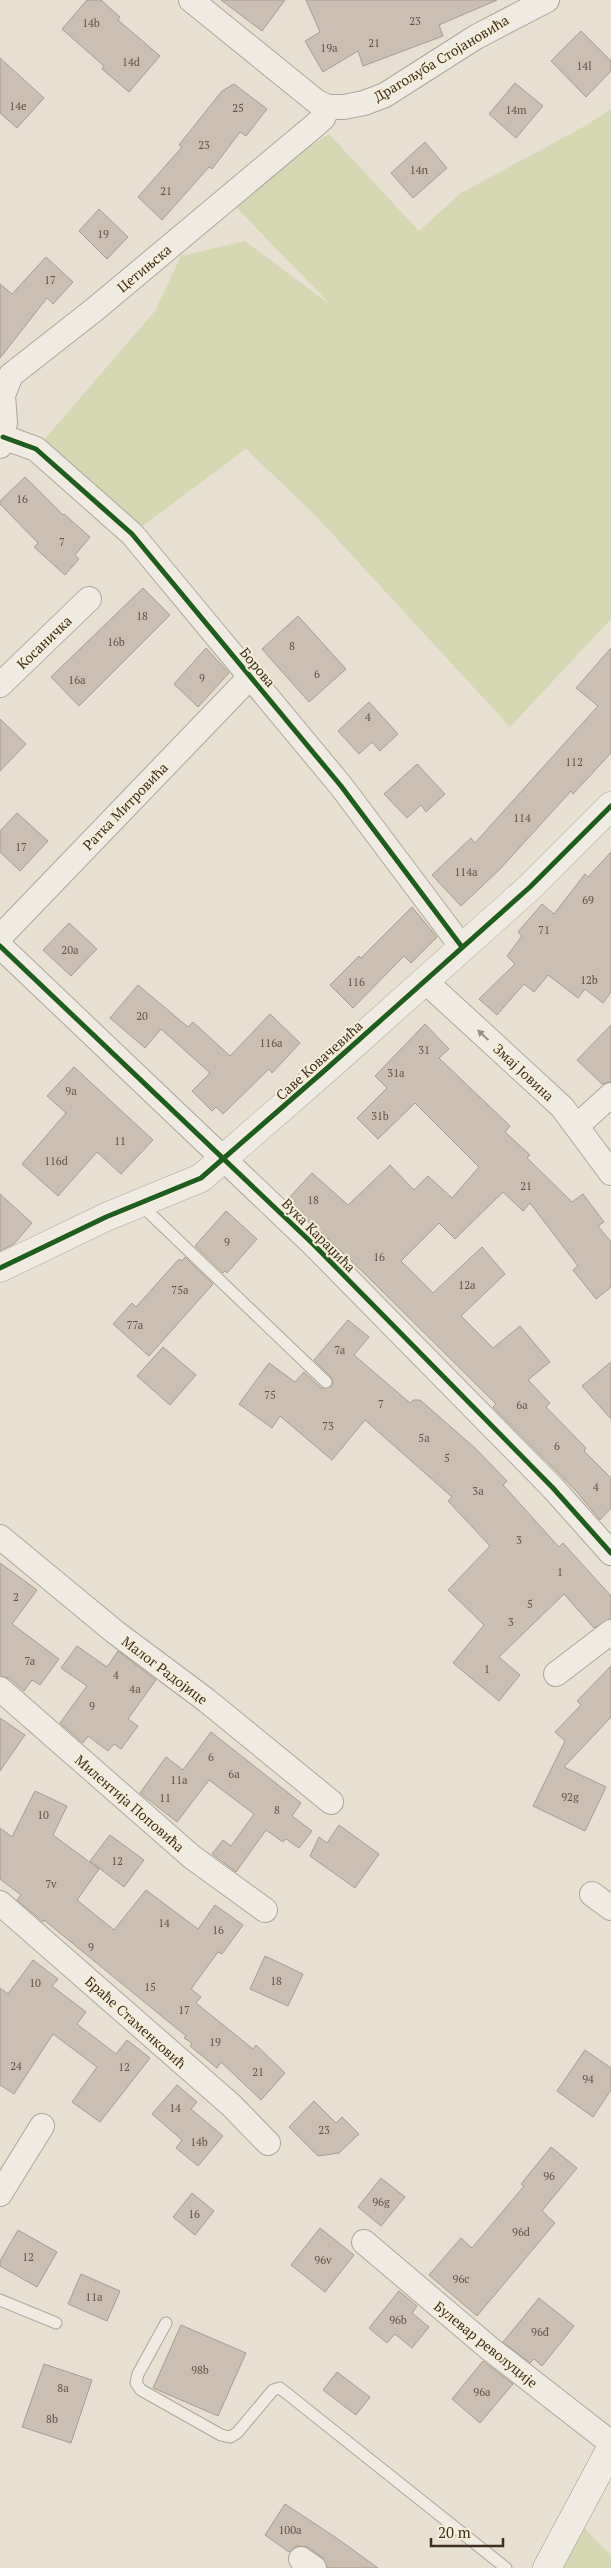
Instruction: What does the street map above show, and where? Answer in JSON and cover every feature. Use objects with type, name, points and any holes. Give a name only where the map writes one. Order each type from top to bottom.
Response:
[{"type":"street","points":[[191,0],[317,102],[328,107]]},
{"type":"street","name":"Драгољуба Стојановића","points":[[328,107],[364,104],[385,95],[476,37],[547,0]]},
{"type":"street","name":"Цетињска","points":[[2,441],[2,387],[9,377],[21,365],[94,310],[323,118],[328,107]]},
{"type":"street","name":"Борова","points":[[2,441],[36,449],[132,534],[341,786],[462,947]]},
{"type":"street","name":"Косаничка","points":[[0,685],[89,599]]},
{"type":"street","name":"Ратка Митровића","points":[[0,937],[251,676]]},
{"type":"street","name":"Саве Ковачевића","points":[[0,1268],[106,1217],[201,1178],[225,1159],[530,887],[611,806]]},
{"type":"street","name":"Вука Караџића","points":[[0,946],[313,1244],[553,1488],[611,1553]]},
{"type":"street","name":"Змај Јовина","points":[[425,981],[562,1107],[611,1173]]},
{"type":"street","points":[[577,1126],[611,1095]]},
{"type":"street","name":"Малог Радојице","points":[[0,1537],[115,1632],[206,1700],[331,1802]]},
{"type":"street","points":[[556,1674],[611,1632]]},
{"type":"street","name":"Милентија Поповића","points":[[0,1689],[192,1857],[265,1910]]},
{"type":"street","points":[[592,1894],[611,1908]]},
{"type":"street","name":"Браће Стаменковић","points":[[0,1903],[231,2105],[268,2143]]},
{"type":"street","points":[[0,2194],[42,2126]]},
{"type":"street","name":"Булевар револуције","points":[[364,2242],[489,2348],[611,2444]]},
{"type":"street","points":[[547,2568],[611,2448]]},
{"type":"lane","points":[[140,1204],[326,1382]]},
{"type":"lane","points":[[0,2300],[56,2323]]},
{"type":"lane","points":[[166,2323],[138,2374],[136,2383],[141,2390],[220,2435],[230,2437],[237,2433],[274,2390],[280,2388],[506,2568]]},
{"type":"green space","points":[[611,109],[611,619],[510,727],[313,513],[246,449],[132,534],[36,449],[155,311],[181,256],[245,241],[332,306],[227,198],[329,134],[419,231],[461,193],[585,126]]},
{"type":"green space","points":[[574,2518],[611,2555],[611,2568],[547,2568]]},
{"type":"building","points":[[87,0],[101,0],[120,17],[118,20],[160,56],[129,92],[102,69],[104,66],[62,29]]},
{"type":"building","points":[[221,0],[285,0],[262,31]]},
{"type":"building","points":[[306,0],[497,0],[439,25],[443,36],[363,66],[358,51],[323,72],[305,41],[320,32]]},
{"type":"building","points":[[581,31],[611,61],[611,71],[586,97],[551,61]]},
{"type":"building","points":[[0,58],[44,98],[17,128],[0,113]]},
{"type":"building","points":[[515,83],[543,106],[516,138],[489,114]]},
{"type":"building","points":[[234,84],[267,109],[246,136],[240,132],[212,169],[209,167],[162,220],[138,197],[182,147],[179,145],[222,91]]},
{"type":"building","points":[[425,142],[447,168],[413,198],[391,173]]},
{"type":"building","points":[[99,209],[128,237],[107,259],[79,231]]},
{"type":"building","points":[[46,257],[73,282],[53,304],[47,298],[0,358],[0,284],[12,294]]},
{"type":"building","points":[[25,477],[63,515],[90,537],[75,555],[79,559],[65,575],[34,547],[38,543],[0,504],[0,501]]},
{"type":"building","points":[[143,588],[170,615],[79,706],[51,677]]},
{"type":"building","points":[[298,616],[346,669],[309,702],[262,649]]},
{"type":"building","points":[[206,648],[229,673],[198,707],[174,684]]},
{"type":"building","points":[[611,648],[611,753],[573,794],[571,791],[500,869],[461,906],[432,875],[471,838],[475,843],[598,706],[576,688]]},
{"type":"building","points":[[369,702],[398,734],[380,751],[372,742],[359,754],[338,731]]},
{"type":"building","points":[[0,719],[26,744],[0,771]]},
{"type":"building","points":[[417,764],[445,794],[426,812],[421,805],[407,818],[384,794]]},
{"type":"building","points":[[17,813],[48,841],[20,871],[0,852],[0,831]]},
{"type":"building","points":[[611,852],[611,992],[603,1003],[585,989],[578,998],[548,975],[534,992],[524,984],[497,1015],[479,999],[515,964],[507,956],[522,936],[518,932],[542,904],[554,914],[585,874],[588,877]]},
{"type":"building","points":[[412,907],[437,937],[411,963],[404,956],[353,1008],[330,985],[359,956],[361,958]]},
{"type":"building","points":[[69,923],[97,949],[71,976],[43,950]]},
{"type":"building","points":[[138,985],[188,1027],[193,1022],[230,1056],[270,1014],[300,1043],[272,1073],[269,1069],[223,1114],[216,1107],[212,1111],[192,1091],[210,1073],[161,1029],[145,1048],[110,1018]]},
{"type":"building","points":[[425,1024],[449,1049],[439,1058],[510,1126],[505,1132],[530,1155],[527,1158],[572,1202],[583,1194],[604,1222],[598,1226],[611,1242],[611,1287],[596,1299],[573,1270],[578,1266],[530,1203],[523,1211],[503,1192],[455,1239],[439,1223],[401,1261],[433,1293],[482,1247],[505,1274],[461,1316],[493,1348],[520,1326],[550,1362],[528,1380],[550,1403],[546,1407],[586,1448],[584,1451],[611,1478],[611,1508],[600,1520],[576,1491],[493,1407],[496,1404],[365,1274],[287,1200],[312,1173],[348,1205],[390,1165],[414,1190],[428,1176],[452,1198],[479,1167],[415,1103],[378,1139],[357,1118],[387,1088],[375,1076]]},
{"type":"building","points":[[611,1025],[611,1082],[602,1084],[577,1060]]},
{"type":"building","points":[[74,1067],[153,1140],[121,1174],[97,1152],[58,1196],[22,1164],[66,1113],[47,1096]]},
{"type":"building","points":[[0,1194],[32,1223],[14,1244],[0,1251]]},
{"type":"building","points":[[226,1211],[257,1239],[227,1273],[225,1271],[223,1273],[195,1246]]},
{"type":"building","points":[[185,1257],[213,1284],[149,1356],[113,1324],[132,1303],[136,1307],[179,1259],[182,1261]]},
{"type":"building","points":[[348,1320],[369,1337],[354,1355],[410,1403],[413,1400],[420,1400],[475,1448],[507,1481],[503,1485],[559,1547],[563,1543],[611,1596],[611,1619],[594,1628],[564,1594],[499,1657],[520,1675],[499,1701],[453,1663],[484,1625],[448,1590],[490,1546],[448,1501],[452,1497],[365,1420],[332,1460],[280,1416],[272,1428],[239,1404],[269,1363],[295,1382],[304,1372],[321,1388],[331,1387],[333,1383],[331,1377],[314,1360]]},
{"type":"building","points":[[163,1347],[196,1375],[170,1405],[137,1376]]},
{"type":"building","points":[[611,1362],[611,1419],[582,1386]]},
{"type":"building","points":[[0,1563],[37,1590],[12,1624],[59,1659],[40,1685],[32,1680],[24,1691],[9,1678],[0,1676]]},
{"type":"building","points":[[77,1646],[107,1667],[118,1651],[156,1680],[128,1719],[138,1726],[121,1749],[114,1744],[108,1751],[88,1736],[83,1743],[60,1723],[87,1686],[61,1668]]},
{"type":"building","points":[[611,1666],[611,1717],[564,1767],[606,1787],[585,1831],[533,1806],[565,1741],[555,1732],[581,1705],[577,1701]]},
{"type":"building","points":[[0,1718],[25,1735],[0,1771]]},
{"type":"building","points":[[211,1732],[301,1803],[292,1816],[312,1831],[299,1848],[286,1839],[283,1842],[266,1830],[236,1872],[212,1854],[223,1840],[231,1846],[254,1814],[209,1780],[177,1822],[140,1793],[166,1757],[183,1770]]},
{"type":"building","points":[[35,1791],[67,1806],[53,1835],[99,1869],[77,1900],[114,1930],[146,1890],[198,1929],[215,1905],[243,1925],[222,1954],[218,1952],[191,1989],[201,1997],[196,2003],[253,2049],[256,2045],[285,2073],[261,2100],[221,2062],[217,2068],[190,2046],[192,2043],[184,2038],[186,2036],[17,1900],[21,1895],[0,1879],[0,1828],[12,1837]]},
{"type":"building","points":[[339,1825],[379,1854],[355,1888],[310,1856],[319,1837],[327,1843]]},
{"type":"building","points":[[110,1835],[144,1860],[124,1887],[90,1861]]},
{"type":"building","points":[[265,1956],[303,1974],[288,2006],[250,1989]]},
{"type":"building","points":[[33,1960],[58,1979],[52,1986],[86,2012],[77,2024],[116,2054],[127,2040],[150,2058],[100,2122],[72,2102],[97,2067],[53,2034],[14,2094],[0,2085],[0,1988],[8,1994]]},
{"type":"building","points":[[585,2050],[611,2068],[611,2090],[593,2117],[557,2091]]},
{"type":"building","points":[[177,2085],[197,2102],[191,2109],[223,2136],[198,2166],[176,2148],[182,2140],[152,2114]]},
{"type":"building","points":[[314,2101],[336,2123],[342,2117],[359,2134],[339,2153],[318,2156],[289,2127]]},
{"type":"building","points":[[551,2147],[577,2168],[542,2211],[555,2223],[477,2316],[429,2275],[461,2238],[472,2248],[524,2186],[521,2184]]},
{"type":"building","points":[[381,2178],[405,2197],[381,2226],[358,2207]]},
{"type":"building","points":[[192,2193],[214,2211],[195,2235],[173,2217]]},
{"type":"building","points":[[320,2228],[354,2255],[325,2292],[291,2265]]},
{"type":"building","points":[[18,2230],[57,2252],[37,2287],[0,2266],[0,2261]]},
{"type":"building","points":[[81,2274],[120,2291],[107,2321],[68,2304]]},
{"type":"building","points":[[399,2291],[417,2306],[412,2313],[429,2327],[412,2348],[395,2334],[387,2343],[369,2328]]},
{"type":"building","points":[[539,2298],[574,2326],[542,2366],[534,2359],[530,2363],[503,2342]]},
{"type":"building","points":[[181,2325],[246,2353],[218,2416],[153,2388]]},
{"type":"building","points":[[483,2361],[513,2384],[480,2423],[452,2399]]},
{"type":"building","points":[[44,2364],[92,2380],[71,2443],[22,2427]]},
{"type":"building","points":[[337,2372],[370,2397],[356,2415],[323,2390]]},
{"type":"building","points":[[285,2504],[378,2568],[328,2568],[322,2557],[308,2547],[296,2546],[289,2552],[265,2535]]},
{"type":"cycle path","points":[[3,437],[36,449],[132,534],[341,786],[462,947]]},
{"type":"cycle path","points":[[0,1268],[106,1217],[201,1178],[530,887],[611,806]]},
{"type":"cycle path","points":[[0,946],[313,1244],[553,1488],[611,1553]]}]
